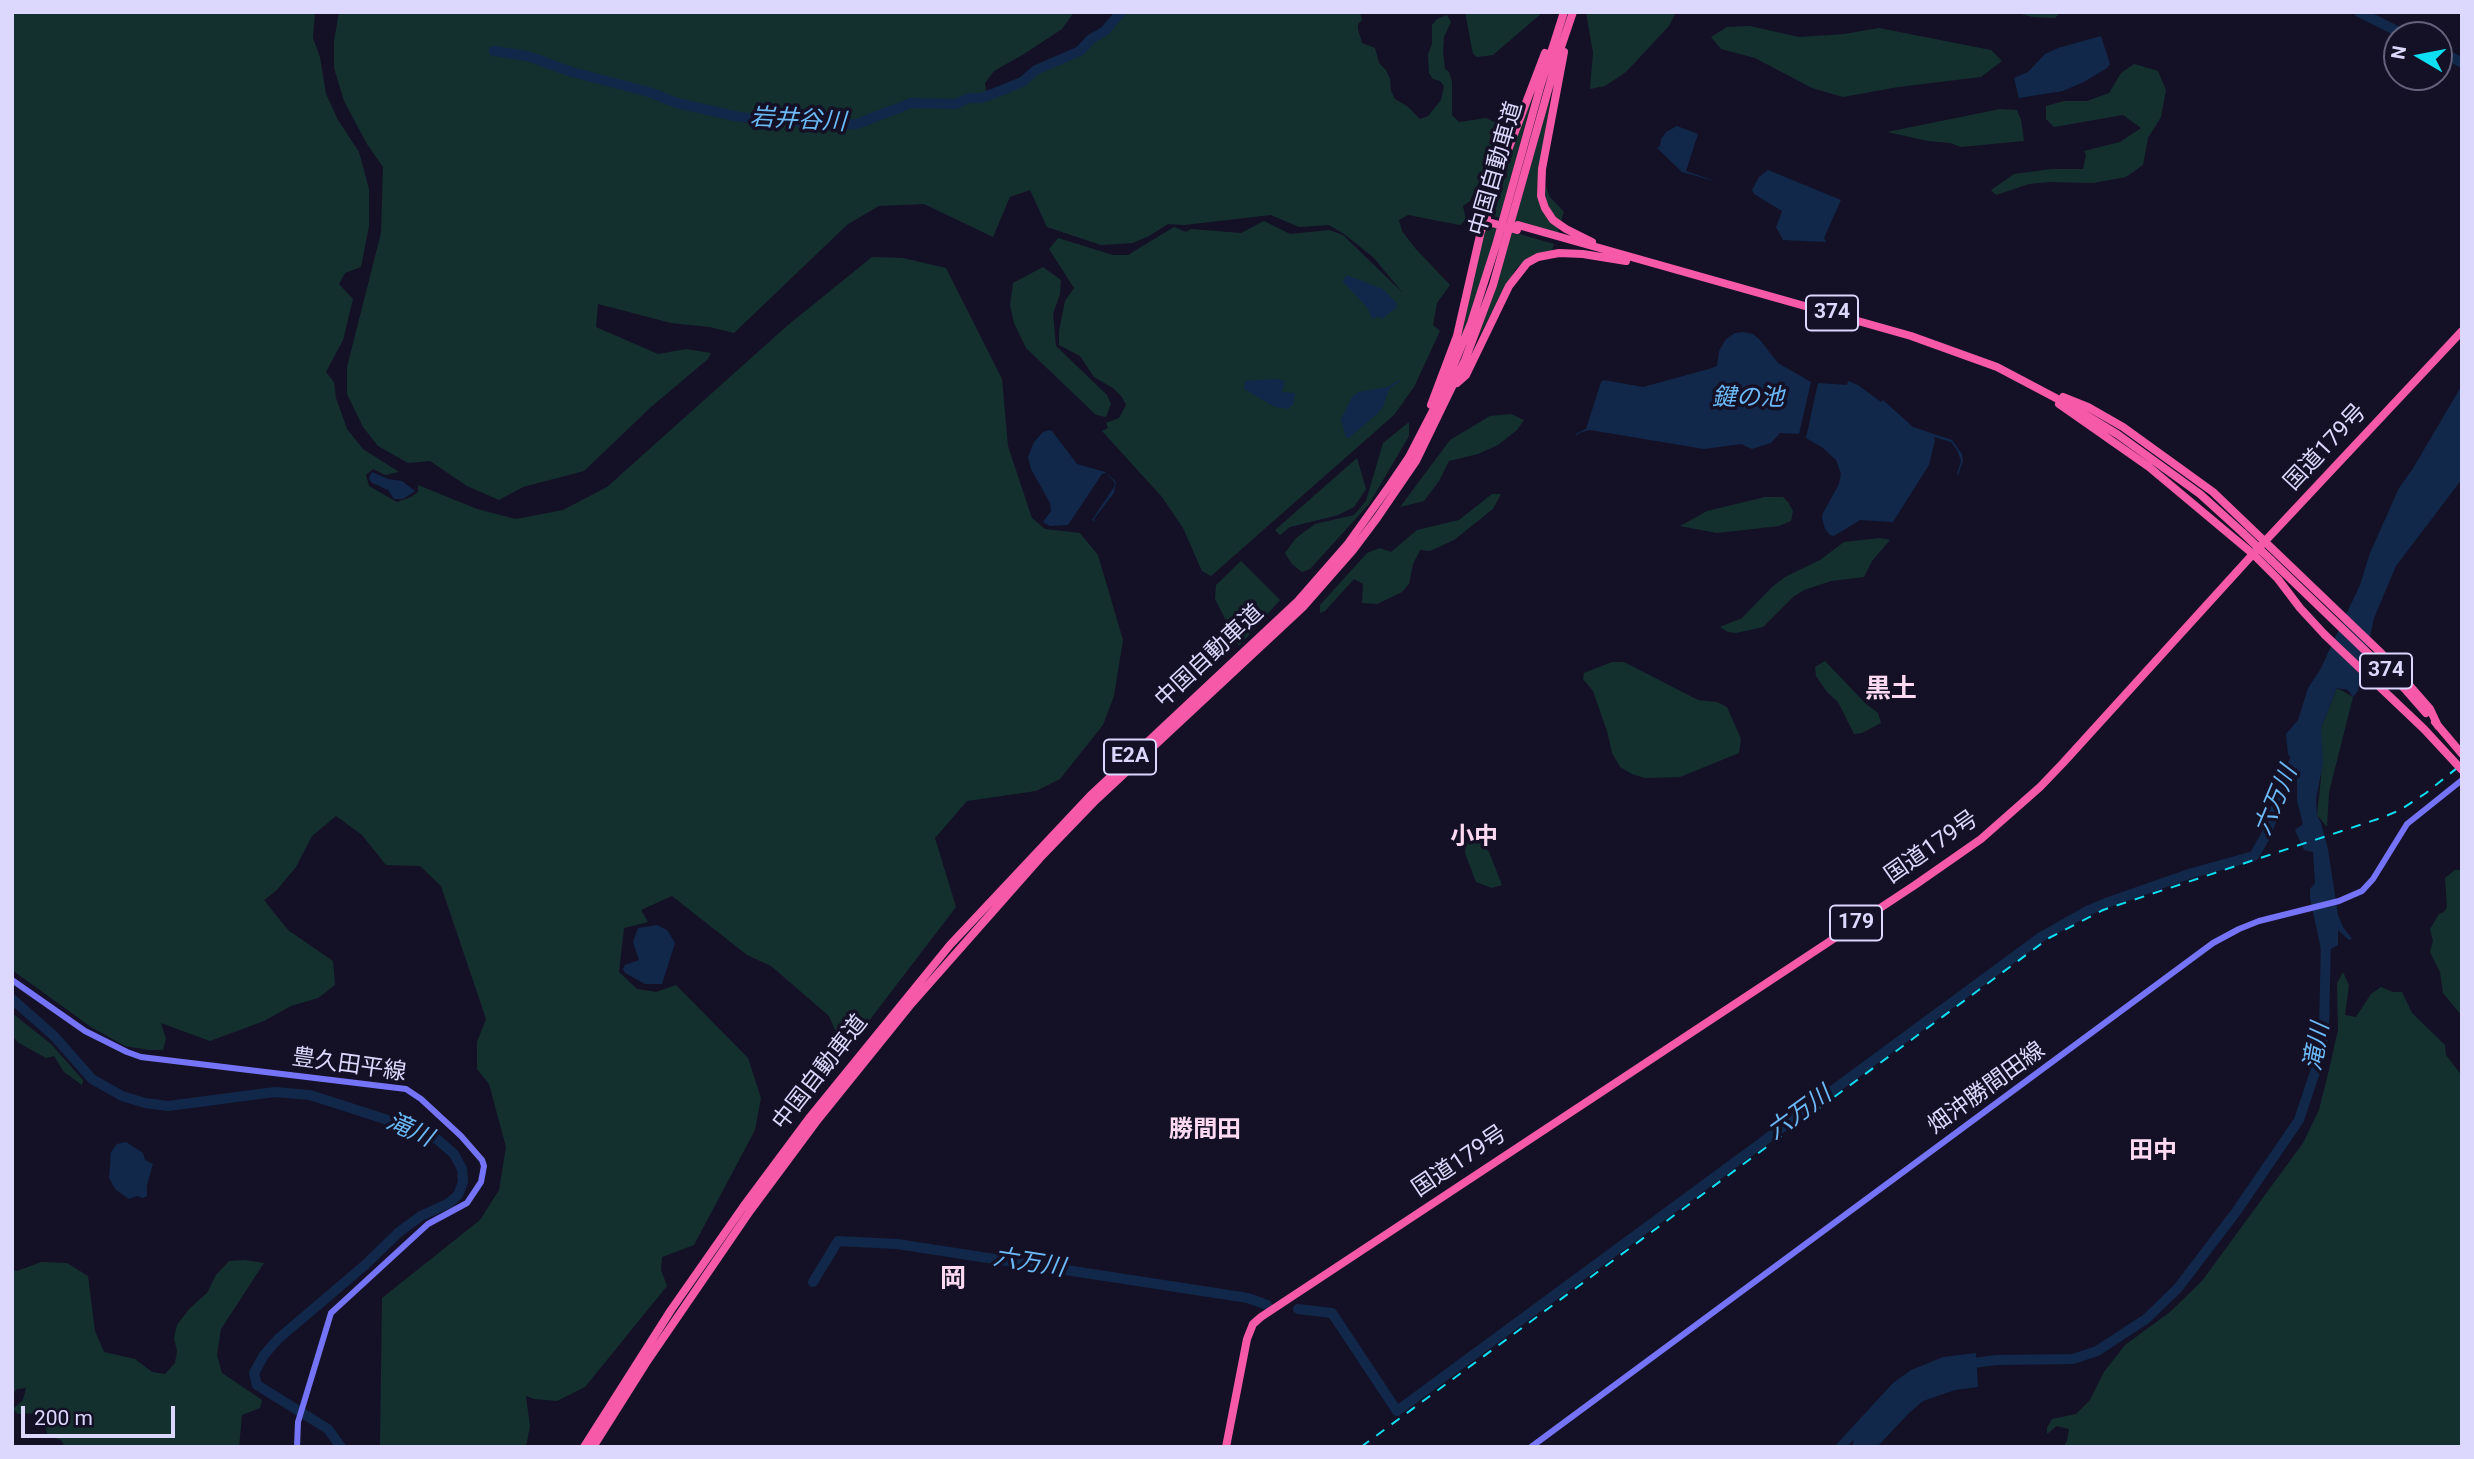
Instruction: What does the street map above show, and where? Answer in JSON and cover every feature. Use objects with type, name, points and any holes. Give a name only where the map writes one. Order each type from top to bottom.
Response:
[{"type":"highway","points":[[1491,220],[1487,209],[1499,172],[1564,12]]},
{"type":"highway","name":"中国自動車道","points":[[584,1447],[671,1310],[743,1207],[810,1117],[904,1000],[1004,885],[1073,813],[1297,601],[1354,535],[1409,457],[1442,393],[1471,323],[1564,12]]},
{"type":"highway","points":[[1574,12],[1555,94],[1541,176],[1541,196],[1549,214],[1559,224],[1627,259]]},
{"type":"highway","name":"中国自動車道","points":[[593,1447],[720,1253],[863,1062],[951,957],[1040,858],[1096,800],[1276,634],[1344,561],[1416,461],[1454,386],[1493,285],[1556,62],[1574,12]]},
{"type":"highway","points":[[1491,220],[1627,259]]},
{"type":"highway","points":[[1409,457],[1444,374],[1464,311],[1481,231],[1491,220]]},
{"type":"highway","points":[[1454,386],[1466,374],[1509,286],[1527,263],[1538,257],[1559,253],[1627,259]]},
{"type":"highway","name":"374","points":[[1627,259],[1908,340],[2032,386],[2083,413]]},
{"type":"highway","name":"国道179号","points":[[1226,1447],[1247,1339],[1253,1324],[1981,839],[2063,763],[2253,554],[2462,331]]},
{"type":"highway","points":[[2083,413],[2154,459],[2213,492],[2334,613]]},
{"type":"highway","points":[[2083,413],[2154,459],[2200,494],[2334,613],[2410,684],[2430,709],[2438,726],[2462,754]]},
{"type":"highway","points":[[2154,459],[2278,579],[2325,635],[2424,729],[2462,770]]},
{"type":"main road","name":"畑沖勝間田線","points":[[1531,1447],[2213,943],[2259,921],[2357,895],[2366,887],[2407,824],[2462,780]]},
{"type":"main road","name":"豊久田平線","points":[[12,980],[85,1031],[141,1057],[406,1089],[421,1099],[477,1153],[484,1166],[483,1174],[467,1203],[428,1224],[331,1313],[303,1400],[296,1431],[297,1447]]},
{"type":"green space","points":[[12,12],[315,12],[313,38],[320,57],[326,94],[338,120],[359,152],[369,189],[369,226],[361,267],[345,273],[339,284],[353,299],[343,340],[326,372],[334,382],[336,398],[347,429],[363,449],[399,472],[385,475],[373,469],[366,475],[369,486],[397,502],[418,492],[418,485],[477,509],[516,519],[563,510],[607,487],[788,325],[872,257],[903,258],[946,268],[1002,379],[1008,446],[1032,518],[1045,529],[1080,533],[1098,555],[1123,640],[1114,696],[1103,725],[1060,779],[1036,791],[967,801],[935,838],[956,907],[852,1043],[841,1044],[829,1016],[771,966],[747,955],[672,896],[641,910],[648,922],[624,928],[619,972],[637,989],[656,992],[676,985],[748,1058],[761,1098],[755,1130],[694,1245],[662,1257],[661,1270],[667,1286],[585,1387],[557,1401],[526,1396],[530,1426],[526,1447],[380,1447],[382,1298],[480,1220],[499,1190],[506,1147],[489,1084],[477,1069],[477,1042],[486,1019],[441,886],[420,866],[386,865],[362,835],[336,816],[312,836],[296,867],[276,891],[264,900],[288,930],[333,961],[335,985],[318,998],[291,1006],[264,1021],[210,1041],[161,1023],[166,1039],[163,1050],[125,1046],[91,1027],[12,970]]},
{"type":"green space","points":[[339,12],[1074,12],[1062,29],[994,71],[985,83],[986,92],[994,94],[1023,84],[1051,65],[1077,55],[1110,31],[1125,12],[1360,12],[1362,20],[1358,29],[1362,43],[1375,48],[1379,63],[1390,79],[1395,99],[1420,119],[1428,116],[1441,100],[1444,86],[1429,73],[1428,54],[1432,44],[1432,25],[1437,19],[1447,15],[1451,22],[1444,37],[1443,52],[1445,69],[1452,82],[1452,115],[1459,122],[1486,118],[1501,125],[1498,155],[1480,180],[1470,201],[1463,206],[1466,220],[1460,225],[1408,215],[1399,220],[1402,231],[1415,248],[1450,285],[1437,303],[1433,325],[1440,331],[1414,387],[1394,415],[1211,576],[1202,571],[1183,528],[1162,497],[1102,431],[1108,428],[1106,423],[1119,418],[1126,405],[1122,397],[1094,377],[1080,356],[1059,345],[1065,301],[1074,288],[1049,249],[1058,238],[1113,255],[1128,255],[1174,227],[1186,232],[1191,229],[1241,233],[1264,221],[1290,234],[1329,230],[1343,235],[1403,293],[1373,257],[1344,234],[1329,225],[1299,227],[1271,215],[1184,225],[1168,224],[1133,243],[1101,245],[1047,227],[1030,190],[1010,197],[993,237],[924,204],[879,206],[848,224],[734,333],[710,327],[671,323],[598,304],[596,327],[658,354],[686,349],[711,353],[708,359],[651,407],[584,471],[523,487],[499,500],[467,486],[430,461],[408,463],[378,446],[363,427],[347,394],[347,367],[381,233],[383,167],[344,101],[334,68],[334,41]]},
{"type":"green space","points":[[1465,12],[1543,12],[1493,55],[1477,57],[1473,54]]},
{"type":"green space","points":[[1586,12],[1676,12],[1669,26],[1626,72],[1605,86],[1590,89],[1593,53]]},
{"type":"green space","points":[[2013,12],[2061,12],[2055,18],[2033,17]]},
{"type":"green space","points":[[1750,26],[1799,37],[1879,28],[1991,50],[2002,61],[1981,77],[1843,97],[1812,88],[1755,58],[1721,49],[1711,37],[1727,27]]},
{"type":"green space","points":[[2134,64],[2158,71],[2166,90],[2161,117],[2148,138],[2143,165],[2126,177],[2093,183],[2029,184],[1996,195],[1991,190],[2014,174],[2052,169],[2083,169],[2086,155],[2084,151],[2120,142],[2141,128],[2123,115],[2054,127],[2046,119],[2046,106],[2064,101],[2087,101],[2109,93],[2121,73]]},
{"type":"green space","points":[[1535,88],[1500,218],[1493,216],[1491,210],[1494,193]]},
{"type":"green space","points":[[1551,94],[1537,191],[1542,208],[1559,228],[1558,234],[1515,222]]},
{"type":"green space","points":[[2000,109],[2017,110],[2024,141],[1961,147],[1887,132]]},
{"type":"green space","points":[[1542,183],[1564,212],[1560,223],[1545,200]]},
{"type":"green space","points":[[1490,225],[1497,227],[1482,280],[1455,354],[1483,234]]},
{"type":"green space","points":[[1512,232],[1554,244],[1552,251],[1522,263],[1515,270],[1478,338]]},
{"type":"green space","points":[[1043,267],[1061,280],[1060,294],[1053,314],[1056,346],[1107,395],[1111,404],[1106,417],[1096,415],[1026,348],[1014,323],[1010,305],[1013,283]]},
{"type":"green space","points":[[1511,414],[1524,420],[1517,430],[1498,445],[1478,454],[1449,461],[1439,481],[1424,501],[1400,507],[1450,440],[1490,416]]},
{"type":"green space","points":[[1409,422],[1409,436],[1369,504],[1310,569],[1302,572],[1292,564],[1285,553],[1296,538],[1315,524],[1354,515],[1366,501],[1383,443]]},
{"type":"green space","points":[[1357,458],[1366,489],[1354,507],[1338,515],[1290,527],[1280,535],[1275,530]]},
{"type":"green space","points":[[1492,494],[1501,494],[1493,509],[1454,540],[1430,551],[1420,550],[1413,564],[1409,584],[1402,592],[1377,604],[1362,603],[1363,584],[1354,579],[1325,611],[1320,613],[1320,605],[1367,553],[1380,548],[1391,552],[1417,530],[1459,520]]},
{"type":"green space","points":[[1765,497],[1783,497],[1793,511],[1791,521],[1779,526],[1717,533],[1680,526],[1707,511]]},
{"type":"green space","points":[[1880,538],[1890,540],[1872,561],[1864,577],[1831,581],[1804,590],[1793,597],[1763,627],[1736,633],[1720,627],[1742,618],[1785,577],[1820,560],[1844,542]]},
{"type":"green space","points":[[1241,561],[1280,600],[1239,646],[1215,599],[1216,585]]},
{"type":"green space","points":[[1825,661],[1878,713],[1881,723],[1854,734],[1838,702],[1816,676],[1815,667]]},
{"type":"green space","points":[[1612,662],[1624,662],[1698,700],[1717,702],[1727,707],[1741,739],[1739,753],[1680,777],[1645,778],[1620,767],[1612,753],[1593,691],[1583,679],[1584,673]]},
{"type":"green space","points":[[2337,688],[2353,697],[2329,792],[2327,827],[2317,815],[2321,778],[2321,728]]},
{"type":"green space","points":[[1474,824],[1479,825],[1481,843],[1489,852],[1502,885],[1492,888],[1476,882],[1465,853],[1466,838]]},
{"type":"green space","points":[[2455,870],[2462,870],[2462,1016],[2443,993],[2440,972],[2430,952],[2433,941],[2430,929],[2447,907],[2445,878]]},
{"type":"green space","points":[[2343,972],[2349,985],[2345,1015],[2356,1017],[2371,994],[2381,987],[2402,992],[2412,1013],[2445,1045],[2446,1055],[2462,1076],[2462,1447],[2063,1447],[2069,1429],[2057,1426],[2047,1434],[2052,1419],[2076,1414],[2090,1400],[2104,1372],[2125,1345],[2170,1312],[2202,1281],[2303,1143],[2319,1110],[2328,1074],[2338,1030],[2337,983]]},
{"type":"green space","points":[[12,1013],[51,1044],[83,1080],[82,1085],[64,1072],[54,1056],[46,1058],[12,1036]]},
{"type":"green space","points":[[229,1261],[264,1263],[221,1329],[217,1355],[222,1373],[262,1400],[260,1408],[242,1415],[239,1447],[65,1447],[61,1440],[48,1436],[44,1422],[37,1413],[18,1414],[13,1409],[23,1400],[26,1388],[17,1389],[12,1394],[12,1270],[17,1271],[41,1262],[67,1263],[88,1276],[95,1331],[104,1352],[135,1359],[152,1372],[165,1374],[175,1363],[177,1351],[174,1338],[177,1325],[189,1309],[207,1293],[216,1275]]},
{"type":"water","points":[[2101,36],[2110,64],[2107,68],[2063,91],[2019,98],[2014,78],[2028,72],[2045,54]]},
{"type":"water","points":[[1677,126],[1698,134],[1686,171],[1718,182],[1682,172],[1657,148],[1666,132]]},
{"type":"water","points":[[1768,170],[1841,200],[1824,238],[1826,242],[1783,240],[1776,227],[1782,211],[1754,194],[1752,190],[1759,177]]},
{"type":"water","points":[[1346,275],[1383,289],[1396,302],[1397,307],[1382,319],[1379,316],[1373,319],[1366,306],[1343,282]]},
{"type":"water","name":"鍵の池","points":[[1735,333],[1753,334],[1778,363],[1811,382],[1799,434],[1780,433],[1771,443],[1752,449],[1741,444],[1704,449],[1590,430],[1576,436],[1577,433],[1586,429],[1601,382],[1604,380],[1643,387],[1709,369],[1717,366],[1719,351],[1726,339]]},
{"type":"water","points":[[1399,380],[1389,389],[1383,407],[1377,414],[1346,438],[1341,419],[1352,397],[1359,392],[1388,387]]},
{"type":"water","points":[[1245,381],[1285,381],[1282,392],[1295,393],[1293,406],[1289,409],[1275,407],[1244,389]]},
{"type":"water","name":"鍵の池","points":[[1848,381],[1881,402],[1883,400],[1913,427],[1952,440],[1962,454],[1963,461],[1958,475],[1961,461],[1957,450],[1951,442],[1934,437],[1929,465],[1893,522],[1860,520],[1834,536],[1825,529],[1822,518],[1839,484],[1841,474],[1836,460],[1806,438],[1818,383],[1847,385]]},
{"type":"water","points":[[2462,385],[2462,479],[2396,566],[2374,618],[2358,691],[2353,697],[2348,690],[2337,688],[2321,728],[2323,763],[2316,799],[2317,815],[2328,849],[2338,915],[2352,939],[2349,940],[2338,930],[2338,945],[2322,954],[2310,898],[2310,889],[2315,883],[2313,852],[2304,850],[2295,830],[2303,824],[2297,801],[2297,769],[2288,754],[2286,734],[2298,720],[2308,688],[2320,670],[2360,585],[2370,553],[2399,488]]},
{"type":"water","points":[[1049,430],[1077,464],[1105,472],[1116,482],[1114,493],[1094,519],[1095,522],[1092,520],[1115,483],[1106,473],[1102,474],[1068,525],[1050,526],[1043,522],[1051,511],[1050,503],[1031,469],[1028,457],[1034,442],[1043,432]]},
{"type":"water","points":[[372,472],[388,479],[402,481],[415,491],[403,499],[394,499],[388,490],[371,482],[369,478]]},
{"type":"water","points":[[657,925],[667,930],[675,943],[662,984],[645,984],[625,973],[623,969],[625,965],[639,960],[633,942],[638,928]]},
{"type":"water","points":[[126,1142],[143,1153],[145,1160],[153,1164],[147,1196],[143,1198],[137,1196],[129,1199],[116,1190],[109,1178],[111,1152],[117,1144]]},
{"type":"water","points":[[1976,1353],[1978,1387],[1955,1390],[1923,1401],[1877,1447],[1852,1447],[1854,1439],[1847,1447],[1834,1447],[1893,1383],[1911,1370],[1943,1357]]},
{"type":"waterway","name":"岩井谷川","points":[[494,51],[527,56],[572,72],[649,92],[677,103],[739,117],[760,119],[787,116],[803,124],[857,124],[911,103],[956,104],[969,98],[981,98],[1022,82],[1036,70],[1080,51],[1091,39],[1105,31],[1121,12]]},
{"type":"waterway","points":[[2359,12],[2383,24]]},
{"type":"waterway","points":[[2453,58],[2462,63]]},
{"type":"waterway","name":"六万川","points":[[1298,1309],[1332,1313],[1397,1411],[2041,937],[2106,903],[2192,873],[2254,856],[2266,835],[2290,769],[2299,753]]},
{"type":"waterway","name":"滝川","points":[[1965,1364],[1997,1360],[2073,1359],[2097,1351],[2146,1319],[2178,1288],[2236,1212],[2299,1120],[2320,1057],[2324,1029],[2326,939]]},
{"type":"waterway","name":"滝川","points":[[12,999],[54,1036],[92,1079],[122,1096],[168,1106],[275,1092],[310,1095],[419,1130],[438,1140],[454,1154],[462,1169],[463,1182],[458,1195],[399,1232],[365,1265],[278,1339],[264,1355],[254,1373],[257,1385],[328,1429],[341,1447]]},
{"type":"waterway","name":"六万川","points":[[813,1282],[838,1241],[897,1244],[1248,1298],[1267,1305]]},
{"type":"railway","points":[[1361,1447],[2049,938],[2103,910],[2400,810],[2462,764]]},
{"type":"district","name":"黒土","points":[[1891,690]]},
{"type":"district","name":"小中","points":[[1474,838]]},
{"type":"district","name":"勝間田","points":[[1205,1131]]},
{"type":"district","name":"田中","points":[[2153,1152]]},
{"type":"district","name":"岡","points":[[953,1280]]}]
